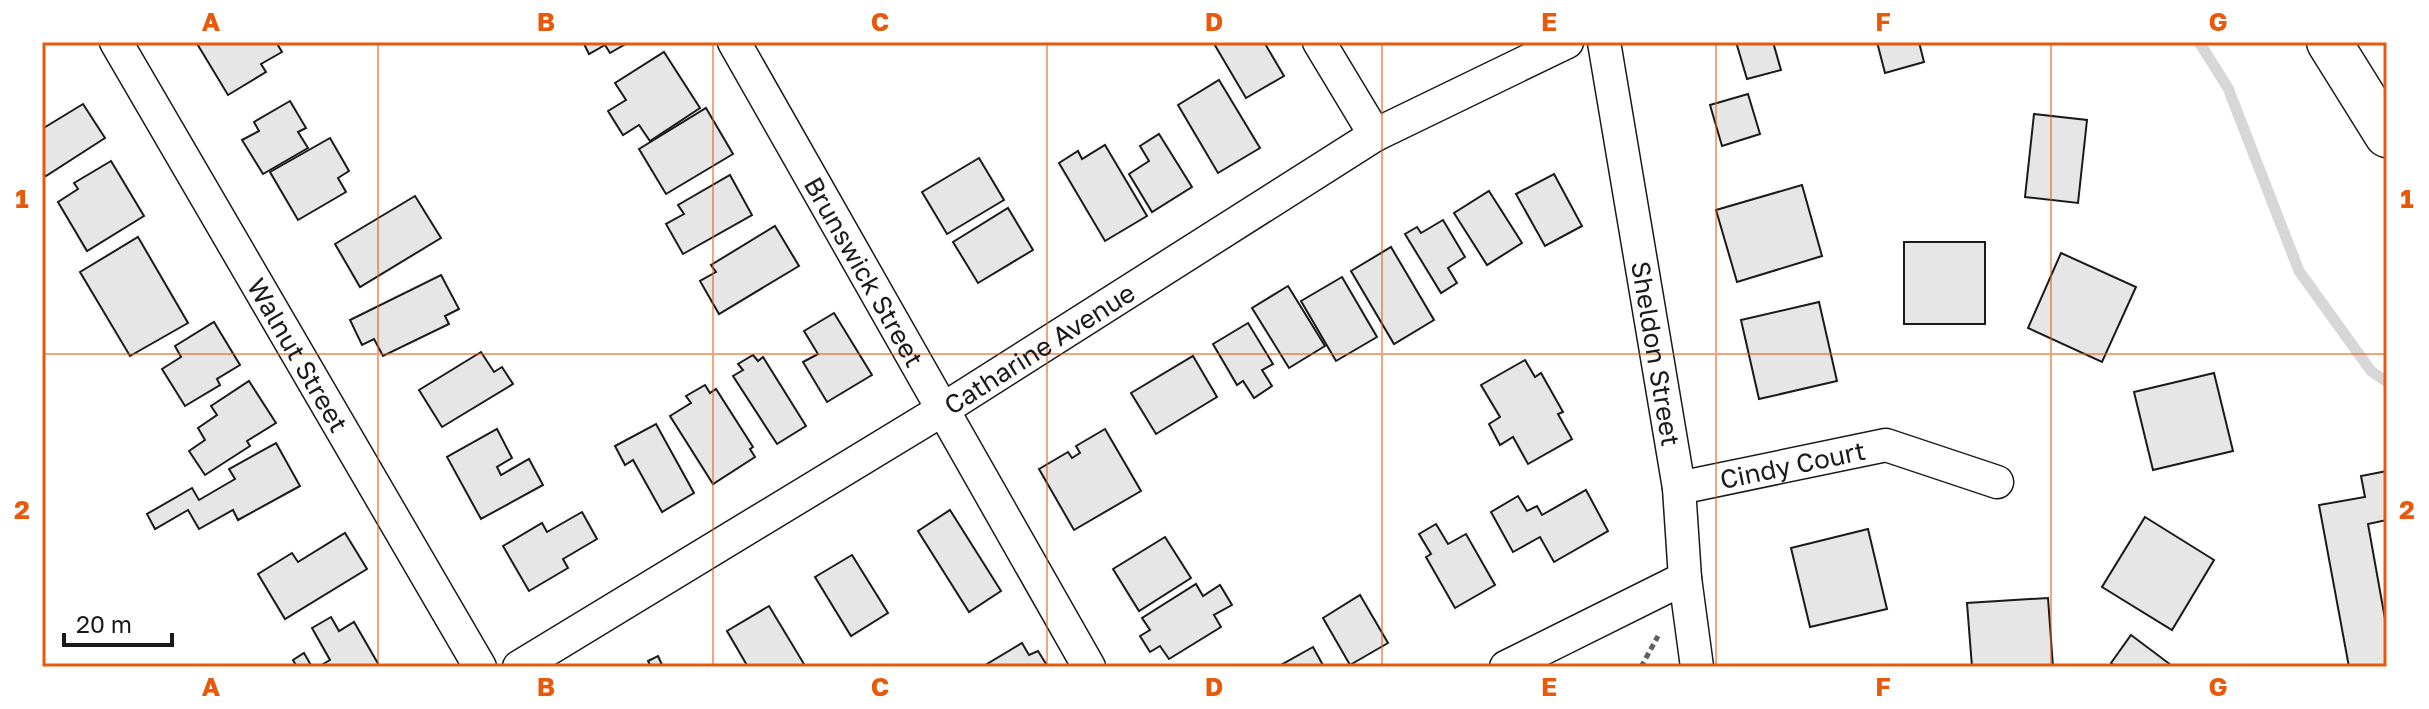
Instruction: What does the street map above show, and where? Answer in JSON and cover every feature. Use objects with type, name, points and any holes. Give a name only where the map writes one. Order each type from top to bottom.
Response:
[{"type":"main road","points":[[2329,42],[2387,135]]},
{"type":"street","name":"Walnut Street","points":[[116,42],[480,667]]},
{"type":"street","name":"Brunswick Street","points":[[734,42],[1089,667]]},
{"type":"street","points":[[1319,42],[1375,135]]},
{"type":"street","name":"Catharine Avenue","points":[[519,667],[942,410],[1375,135],[1567,42]]},
{"type":"street","name":"Sheldon Street","points":[[1604,42],[1679,488],[1685,578],[1697,667]]},
{"type":"street","name":"Cindy Court","points":[[1679,488],[1886,445],[1997,482]]},
{"type":"street","points":[[1506,667],[1685,578]]},
{"type":"building","points":[[196,42],[276,42],[282,52],[261,64],[266,72],[228,95]]},
{"type":"building","points":[[583,42],[629,42],[610,53],[605,45],[589,54]]},
{"type":"building","points":[[1213,42],[1264,42],[1284,76],[1246,98]]},
{"type":"building","points":[[1736,42],[1773,42],[1781,70],[1747,79]]},
{"type":"building","points":[[1877,42],[1919,42],[1924,62],[1885,73]]},
{"type":"building","points":[[664,52],[700,108],[650,141],[639,125],[623,135],[608,111],[626,100],[615,83]]},
{"type":"building","points":[[1219,80],[1260,148],[1218,173],[1178,105]]},
{"type":"building","points":[[1748,94],[1760,134],[1722,146],[1710,105]]},
{"type":"building","points":[[290,101],[306,128],[298,132],[308,148],[263,174],[242,140],[259,131],[254,122]]},
{"type":"building","points":[[83,104],[105,138],[46,176],[42,173],[42,129]]},
{"type":"building","points":[[706,108],[733,154],[666,194],[639,149]]},
{"type":"building","points":[[2034,114],[2087,120],[2078,203],[2025,197]]},
{"type":"building","points":[[1159,134],[1192,187],[1152,212],[1129,174],[1149,161],[1140,146]]},
{"type":"building","points":[[330,138],[349,171],[338,178],[346,192],[298,220],[270,172]]},
{"type":"building","points":[[1105,145],[1147,216],[1105,241],[1059,163],[1078,151],[1082,159]]},
{"type":"building","points":[[979,158],[1004,200],[947,234],[922,192]]},
{"type":"building","points":[[111,161],[144,216],[87,251],[58,202],[78,189],[74,183]]},
{"type":"building","points":[[1554,174],[1582,226],[1545,246],[1516,194]]},
{"type":"building","points":[[730,175],[752,215],[683,254],[666,224],[684,214],[678,205]]},
{"type":"building","points":[[1802,185],[1822,256],[1737,282],[1716,210]]},
{"type":"building","points":[[1489,191],[1522,243],[1487,265],[1454,213]]},
{"type":"building","points":[[415,196],[441,238],[360,287],[335,244]]},
{"type":"building","points":[[1008,208],[1033,250],[978,283],[953,242]]},
{"type":"building","points":[[1443,220],[1465,257],[1448,268],[1457,283],[1441,293],[1405,234],[1417,227],[1421,233]]},
{"type":"building","points":[[775,226],[799,266],[719,314],[700,281],[716,272],[711,265]]},
{"type":"building","points":[[138,237],[188,323],[130,356],[80,272]]},
{"type":"building","points":[[1904,242],[1985,242],[1985,324],[1904,324]]},
{"type":"building","points":[[1391,247],[1434,320],[1394,344],[1351,271]]},
{"type":"building","points":[[2061,253],[2136,287],[2102,362],[2028,328]]},
{"type":"building","points":[[441,275],[459,309],[445,316],[449,324],[383,356],[374,339],[362,345],[350,320]]},
{"type":"building","points":[[1342,277],[1377,337],[1336,361],[1301,301]]},
{"type":"building","points":[[1288,286],[1325,346],[1289,368],[1252,308]]},
{"type":"building","points":[[1819,302],[1837,381],[1759,399],[1741,320]]},
{"type":"building","points":[[834,313],[872,375],[827,402],[803,362],[818,354],[804,331]]},
{"type":"building","points":[[214,322],[240,365],[217,379],[220,385],[185,406],[162,369],[181,357],[175,346]]},
{"type":"building","points":[[1248,323],[1273,364],[1262,370],[1272,386],[1254,398],[1243,381],[1237,385],[1213,344]]},
{"type":"building","points":[[481,352],[494,372],[502,367],[513,384],[442,427],[419,390]]},
{"type":"building","points":[[753,355],[758,361],[763,357],[806,426],[777,444],[733,376],[743,370],[738,364]]},
{"type":"building","points":[[1193,356],[1217,397],[1156,434],[1131,393]]},
{"type":"building","points":[[1525,360],[1535,377],[1541,373],[1563,412],[1558,414],[1572,439],[1528,464],[1513,437],[1500,445],[1489,424],[1500,417],[1481,385]]},
{"type":"building","points":[[2214,373],[2233,451],[2153,470],[2134,392]]},
{"type":"building","points":[[249,381],[276,423],[247,441],[250,446],[205,475],[189,451],[205,440],[198,428],[217,415],[211,406]]},
{"type":"building","points":[[705,385],[710,393],[716,389],[753,447],[750,449],[755,457],[713,484],[670,416],[691,403],[686,396]]},
{"type":"building","points":[[656,424],[694,493],[662,512],[633,460],[625,465],[615,446]]},
{"type":"building","points":[[497,429],[512,458],[497,467],[501,475],[529,459],[543,485],[481,519],[447,457]]},
{"type":"building","points":[[1105,429],[1141,491],[1074,530],[1039,469],[1068,452],[1072,458],[1080,453],[1076,446]]},
{"type":"building","points":[[276,443],[300,486],[238,520],[233,510],[199,529],[188,510],[155,529],[147,514],[192,488],[199,500],[235,479],[229,469]]},
{"type":"building","points":[[2387,471],[2387,520],[2368,524],[2387,630],[2387,667],[2349,667],[2319,505],[2365,497],[2361,476]]},
{"type":"building","points":[[1586,490],[1608,531],[1554,562],[1540,537],[1513,552],[1491,512],[1518,496],[1527,511],[1537,506],[1542,515]]},
{"type":"building","points":[[950,510],[1001,591],[969,612],[918,531]]},
{"type":"building","points":[[582,512],[597,539],[563,559],[568,568],[529,591],[503,546],[542,523],[547,532]]},
{"type":"building","points":[[2145,517],[2214,560],[2172,630],[2102,587]]},
{"type":"building","points":[[1436,524],[1448,544],[1466,534],[1495,585],[1455,608],[1426,557],[1431,554],[1419,534]]},
{"type":"building","points":[[1868,529],[1887,609],[1810,627],[1791,548]]},
{"type":"building","points":[[345,533],[367,569],[285,619],[258,574],[292,553],[298,562]]},
{"type":"building","points":[[1165,537],[1191,578],[1139,611],[1113,569]]},
{"type":"building","points":[[852,555],[888,613],[851,636],[815,577]]},
{"type":"building","points":[[1196,584],[1203,596],[1220,585],[1232,605],[1214,615],[1221,627],[1169,659],[1160,646],[1150,652],[1140,636],[1150,630],[1142,618]]},
{"type":"building","points":[[1360,595],[1388,643],[1350,665],[1323,618]]},
{"type":"building","points":[[2048,598],[2053,667],[1972,667],[1967,603]]},
{"type":"building","points":[[769,606],[804,664],[798,667],[748,667],[727,631]]},
{"type":"building","points":[[331,617],[339,631],[354,622],[380,667],[318,667],[330,660],[312,628]]},
{"type":"building","points":[[2131,635],[2171,665],[2116,667],[2111,663]]},
{"type":"building","points":[[1022,643],[1029,655],[1038,651],[1048,667],[982,667]]},
{"type":"building","points":[[1313,647],[1324,667],[1282,667],[1281,665]]},
{"type":"building","points":[[304,653],[312,667],[297,667],[293,660]]},
{"type":"building","points":[[658,656],[663,667],[651,667],[648,661]]},
{"type":"waterway","points":[[2199,42],[2228,88],[2299,271],[2371,371],[2387,382]]}]
